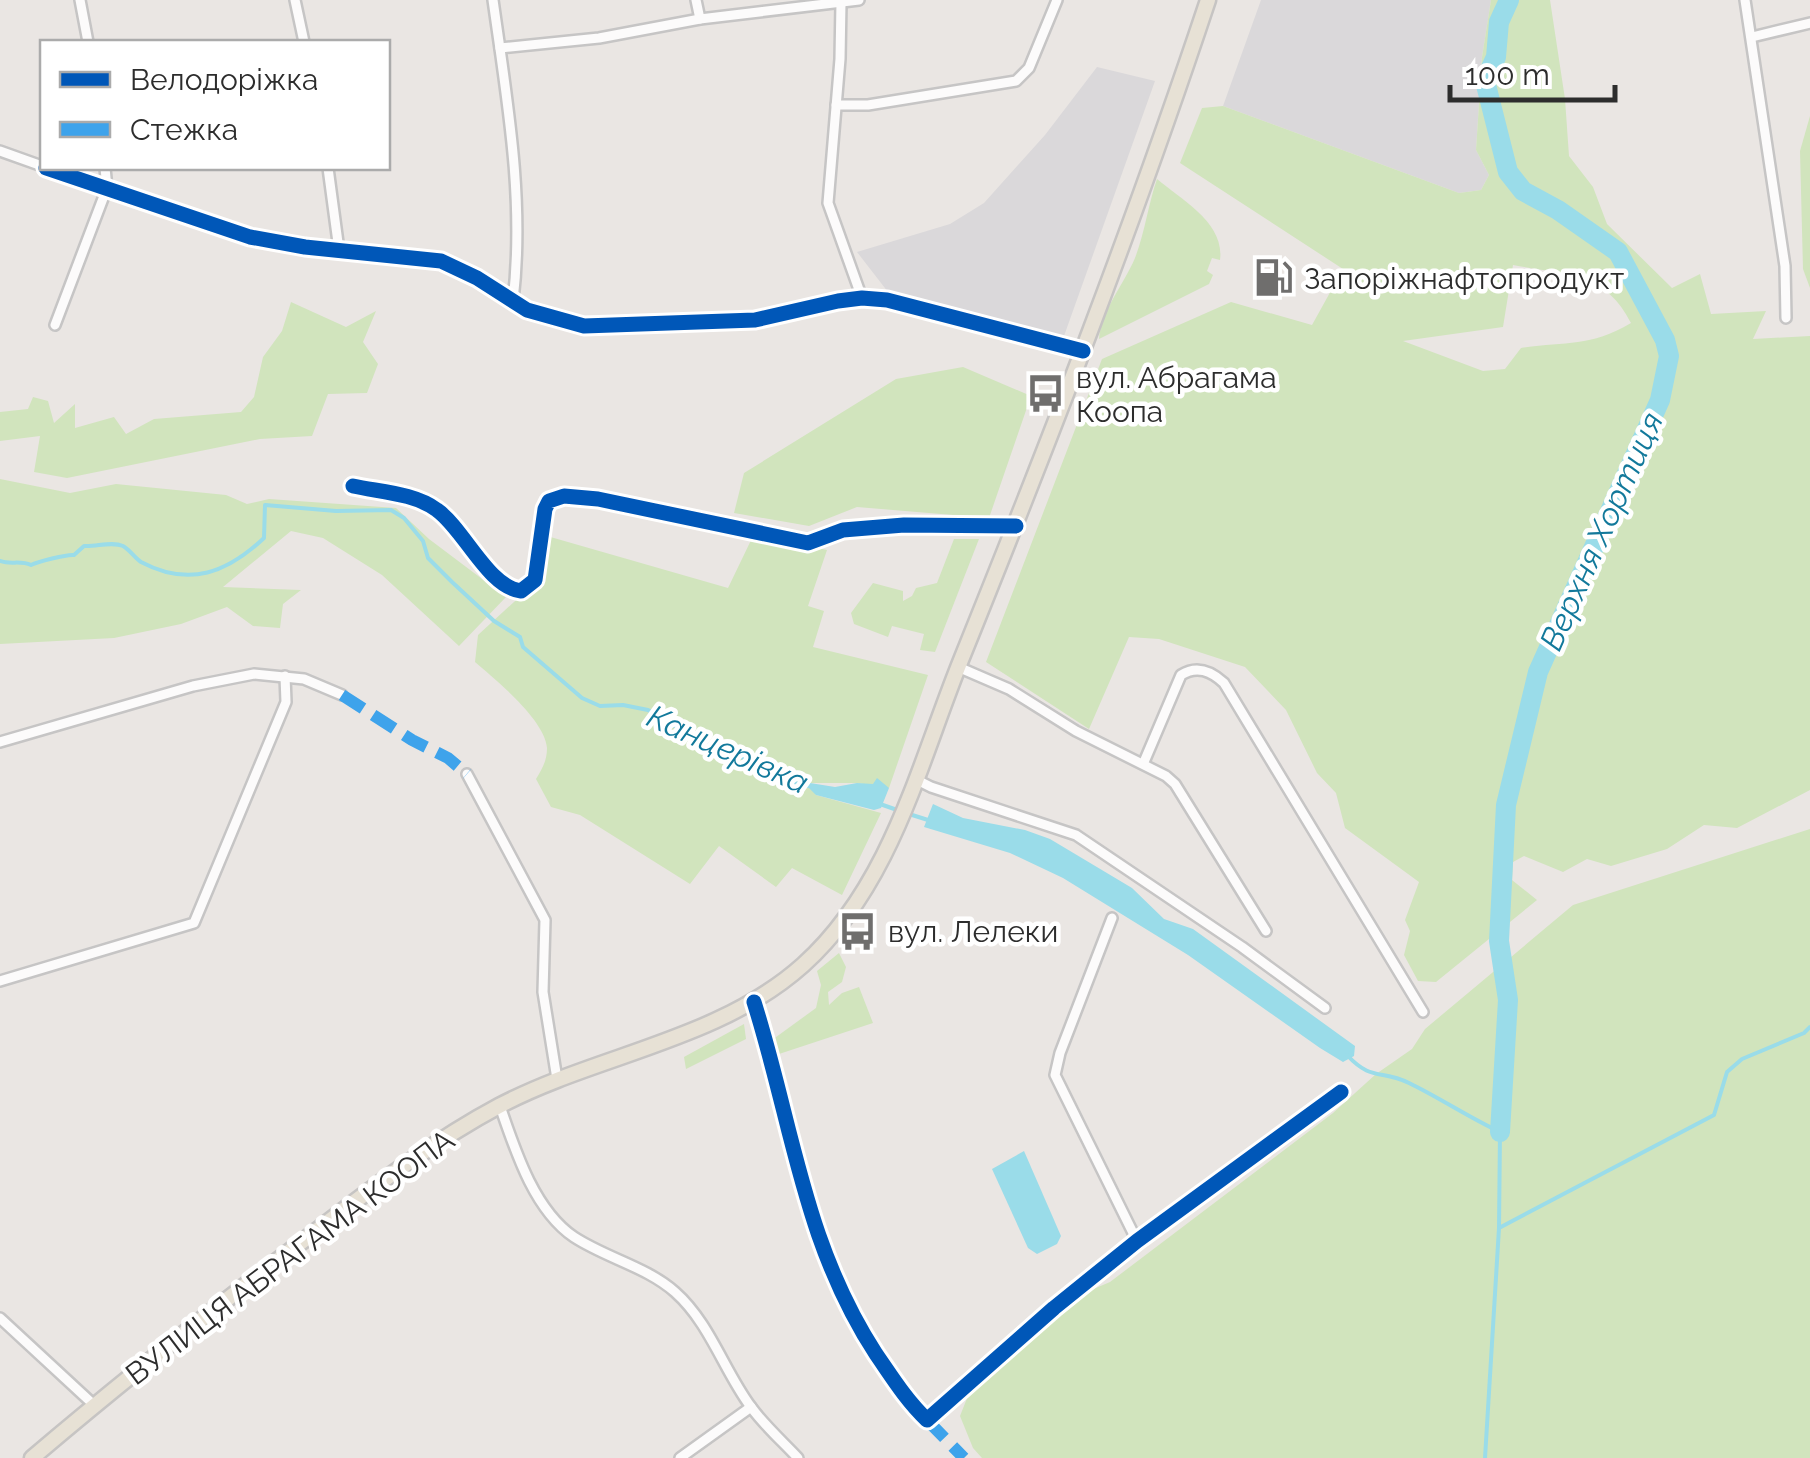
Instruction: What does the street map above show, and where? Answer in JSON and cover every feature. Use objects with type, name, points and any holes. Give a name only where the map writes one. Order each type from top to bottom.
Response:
[{"type":"main road","name":"ВУЛИЦЯ АБРАГАМА КООПА","points":[[32,1458],[94,1405],[372,1189],[500,1106],[754,1002],[810,959],[848,914],[886,852],[1016,526],[1154,164],[1208,0]]},
{"type":"street","points":[[80,0],[88,40]]},
{"type":"street","points":[[296,0],[304,40]]},
{"type":"street","points":[[492,0],[519,208],[513,300]]},
{"type":"street","points":[[696,0],[700,19]]},
{"type":"street","points":[[500,48],[599,38],[700,19],[859,0]]},
{"type":"street","points":[[836,104],[868,105],[1016,81],[1030,68],[1057,0]]},
{"type":"street","points":[[1745,0],[1785,266],[1786,318]]},
{"type":"street","points":[[842,2],[828,203],[862,298]]},
{"type":"street","points":[[1752,37],[1810,24]]},
{"type":"street","points":[[0,151],[40,166]]},
{"type":"street","points":[[53,170],[233,232],[305,248],[441,262],[544,317],[584,326],[756,320],[862,298],[887,300],[1082,352]]},
{"type":"street","points":[[55,325],[107,188],[105,170]]},
{"type":"street","points":[[328,170],[339,250]]},
{"type":"street","points":[[352,486],[422,501],[439,511],[503,586],[521,590],[534,580],[545,509],[549,501],[564,496],[598,499],[808,542],[843,530],[864,528],[1016,526]]},
{"type":"street","points":[[958,666],[1008,689],[1091,739],[1144,762],[1175,784],[1266,931]]},
{"type":"street","points":[[1144,762],[1181,674],[1192,670],[1215,675],[1224,683],[1423,1012]]},
{"type":"street","points":[[0,742],[193,686],[254,674],[304,679],[342,695]]},
{"type":"street","points":[[0,982],[194,923],[286,702],[286,676]]},
{"type":"street","points":[[466,774],[545,920],[543,992],[557,1080]]},
{"type":"street","points":[[916,779],[1076,835],[1325,1008]]},
{"type":"street","points":[[1112,918],[1055,1075],[1137,1242]]},
{"type":"street","points":[[754,1002],[803,1192],[829,1268],[865,1337],[909,1403],[927,1420],[1054,1308],[1137,1242],[1341,1092]]},
{"type":"street","points":[[500,1106],[539,1199],[552,1218],[575,1237],[676,1293],[723,1358],[751,1407],[798,1458]]},
{"type":"street","points":[[0,1318],[94,1405]]},
{"type":"street","points":[[680,1458],[751,1407]]},
{"type":"shaded area","points":[[1261,0],[1491,0],[1482,57],[1476,150],[1489,175],[1481,190],[1459,193],[1223,106]]},
{"type":"shaded area","points":[[1097,67],[1155,81],[1064,336],[888,292],[857,252],[950,224],[984,203],[1045,135]]},
{"type":"green space","points":[[1491,0],[1550,0],[1569,156],[1593,187],[1607,224],[1672,288],[1700,274],[1711,314],[1766,311],[1753,339],[1810,336],[1810,790],[1737,828],[1704,825],[1667,849],[1611,866],[1587,859],[1563,872],[1524,856],[1513,862],[1512,880],[1537,900],[1436,982],[1418,981],[1404,955],[1410,931],[1405,920],[1419,882],[1345,828],[1336,793],[1317,773],[1286,710],[1245,667],[1159,639],[1129,637],[1089,729],[986,662],[1102,359],[1231,302],[1312,325],[1343,269],[1180,163],[1202,108],[1223,106],[1459,193],[1481,190],[1489,175],[1476,150],[1482,57]],"holes":[[[1513,265],[1566,274],[1596,284],[1621,306],[1631,323],[1589,340],[1521,348],[1505,369],[1483,371],[1403,341],[1503,327]]]},
{"type":"green space","points":[[1810,116],[1810,288],[1803,269],[1800,151]]},
{"type":"green space","points":[[1157,179],[1209,224],[1220,247],[1220,260],[1212,258],[1207,271],[1213,275],[1209,284],[1099,339],[1108,308],[1135,258]]},
{"type":"green space","points":[[291,302],[346,327],[376,311],[363,342],[378,364],[367,393],[328,394],[312,436],[260,439],[67,478],[34,472],[40,436],[0,441],[0,412],[28,409],[33,397],[48,401],[54,423],[75,404],[75,428],[114,417],[126,434],[154,419],[241,412],[254,397],[263,357],[282,331]]},
{"type":"green space","points":[[963,367],[1031,396],[989,518],[857,507],[809,526],[734,513],[744,473],[896,379]]},
{"type":"green space","points":[[0,479],[70,493],[116,484],[226,495],[247,504],[269,499],[396,508],[429,539],[506,597],[459,646],[382,575],[323,538],[291,531],[223,587],[301,590],[283,604],[280,628],[253,626],[227,607],[181,624],[114,638],[0,644]]},
{"type":"green space","points":[[754,534],[827,550],[808,606],[824,611],[813,647],[928,675],[889,788],[810,783],[816,795],[881,813],[842,895],[792,868],[776,887],[719,846],[690,884],[580,815],[551,807],[536,779],[547,748],[538,725],[475,662],[478,635],[539,579],[547,536],[728,588]]},
{"type":"green space","points":[[954,539],[979,539],[935,652],[920,650],[924,634],[892,626],[888,637],[854,624],[851,613],[873,583],[903,591],[903,601],[916,588],[937,583]]},
{"type":"green space","points":[[1810,829],[1810,1458],[982,1458],[973,1448],[960,1416],[975,1378],[1077,1296],[1110,1282],[1333,1113],[1376,1074],[1412,1049],[1425,1029],[1573,905]]},
{"type":"green space","points":[[839,953],[846,967],[842,982],[828,992],[829,1005],[842,993],[859,987],[873,1023],[776,1055],[772,1040],[816,1008],[821,985],[817,971]]},
{"type":"green space","points":[[744,1024],[746,1039],[686,1069],[684,1057]]},
{"type":"water","points":[[877,778],[889,788],[881,808],[874,810],[816,795],[806,785],[873,784]]},
{"type":"water","points":[[933,804],[963,818],[1050,839],[1132,888],[1164,919],[1193,929],[1355,1046],[1354,1056],[1343,1062],[1320,1048],[1188,955],[1063,878],[1010,853],[924,827]]},
{"type":"water","points":[[1024,1151],[1061,1236],[1057,1244],[1037,1254],[1028,1248],[992,1169]]},
{"type":"waterway","name":"Верхня Хортиця","points":[[1500,1132],[1508,1000],[1499,941],[1506,805],[1538,672],[1660,400],[1669,356],[1665,340],[1618,252],[1523,191],[1508,172],[1485,81],[1496,57],[1499,22],[1509,0]]},
{"type":"waterway","name":"Канцерівка","points":[[0,561],[31,565],[74,555],[84,546],[114,544],[159,570],[192,575],[236,560],[264,538],[265,505],[336,511],[391,510],[404,518],[423,541],[428,558],[452,582],[494,621],[520,637],[523,647],[582,698],[600,706],[648,710],[705,744],[760,764],[776,778],[808,786]]},
{"type":"waterway","name":"Канцерівка","points":[[880,804],[900,811]]},
{"type":"waterway","name":"Канцерівка","points":[[909,814],[928,820]]},
{"type":"waterway","name":"Верхня Хортиця","points":[[1485,1458],[1499,1228],[1714,1115],[1727,1072],[1742,1059],[1810,1027]]},
{"type":"waterway","name":"Канцерівка","points":[[1347,1055],[1363,1069],[1409,1083],[1500,1132],[1499,1228]]},
{"type":"marked path","points":[[342,695],[448,758],[467,774]]},
{"type":"marked path","points":[[927,1420],[964,1458]]},
{"type":"cycle path","points":[[52,170],[250,237],[305,247],[441,261],[477,278],[527,310],[584,326],[755,320],[862,298],[887,300],[1083,351]]},
{"type":"cycle path","points":[[353,486],[428,504],[447,519],[487,569],[509,587],[521,591],[535,580],[545,509],[549,501],[564,496],[598,499],[808,543],[843,530],[904,525],[1016,526]]},
{"type":"cycle path","points":[[754,1002],[802,1182],[832,1269],[876,1354],[927,1420],[1137,1241],[1341,1092]]},
{"type":"place","name":"Запоріжнафтопродукт","points":[[1274,278]]},
{"type":"place","name":"вул. Абрагама Коопа","points":[[1046,394]]},
{"type":"place","name":"вул. Лелеки","points":[[858,931]]}]
